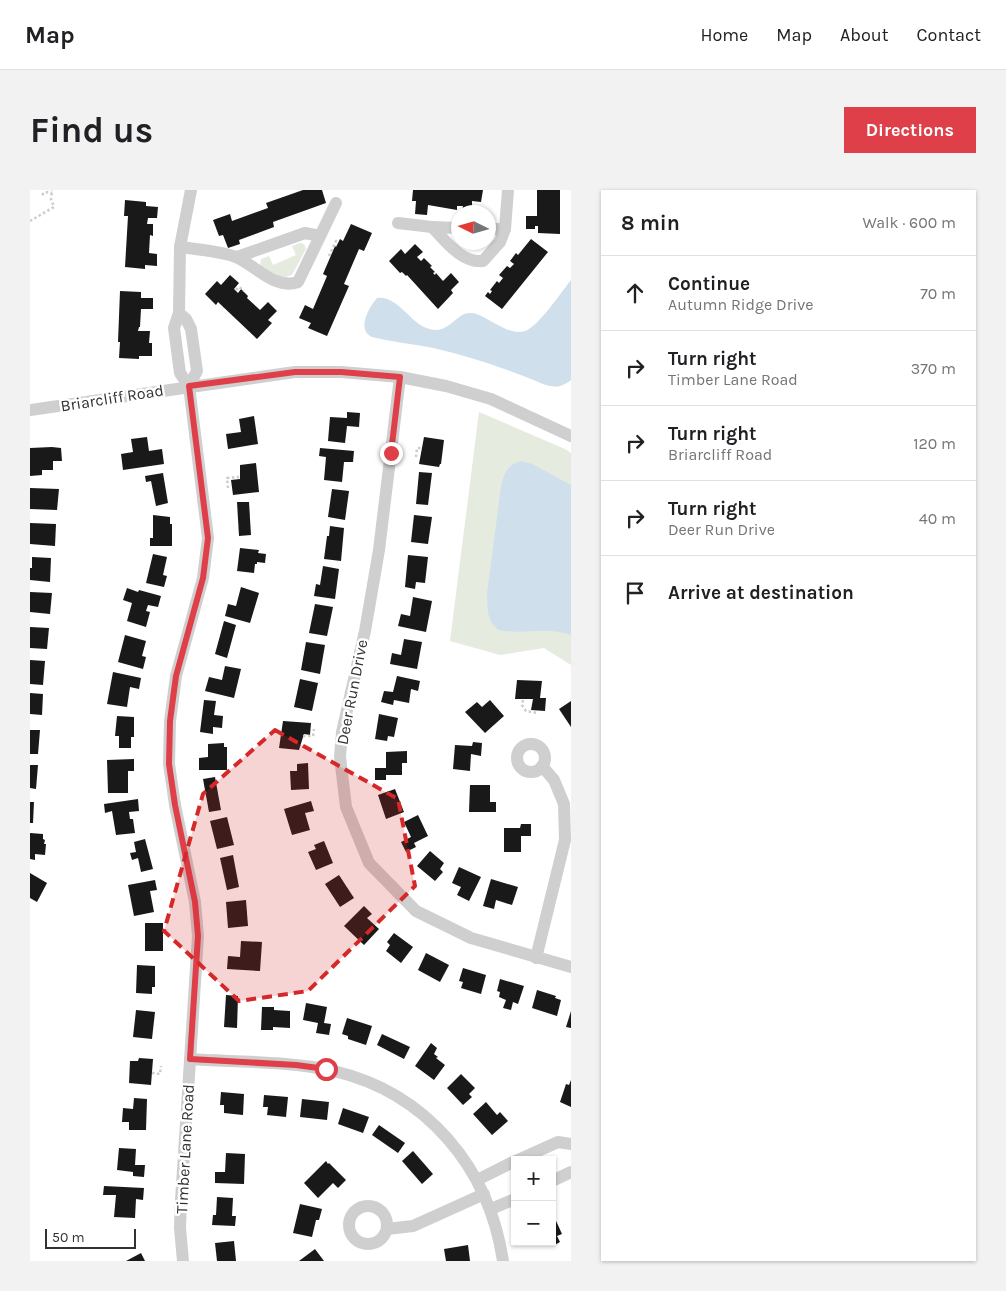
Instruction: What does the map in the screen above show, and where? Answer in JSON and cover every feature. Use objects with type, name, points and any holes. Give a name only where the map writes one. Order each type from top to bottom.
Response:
[{"type":"street","name":"Timber Lane Road","points":[[183,1261],[180,1228],[198,936],[195,902],[175,805],[169,764],[170,721],[176,676],[203,578],[208,538],[189,386],[180,371],[174,328],[179,313],[180,247],[192,190]]},
{"type":"street","points":[[432,226],[462,257],[473,262],[482,261],[500,242],[505,229],[508,190]]},
{"type":"street","points":[[180,247],[236,257],[281,284],[291,285],[298,282],[336,203]]},
{"type":"street","points":[[398,223],[451,227]]},
{"type":"street","points":[[496,229],[505,229]]},
{"type":"street","points":[[236,257],[305,234],[320,236]]},
{"type":"street","name":"Briarcliff Road","points":[[30,410],[295,372],[341,372],[400,377],[446,386],[491,398],[571,436]]},
{"type":"street","name":"Deer Run Drive","points":[[400,377],[379,550],[365,630],[342,732],[340,757],[346,807],[369,863],[416,911],[471,938],[571,967]]},
{"type":"street","points":[[536,958],[564,840],[564,804],[554,780],[542,766]]},
{"type":"street","points":[[190,1059],[315,1068],[343,1073],[370,1083],[404,1102],[433,1124],[459,1152],[477,1180],[491,1209],[503,1261]]},
{"type":"street","points":[[525,1156],[558,1142],[571,1144]]},
{"type":"street","points":[[477,1180],[511,1163]]},
{"type":"street","points":[[556,1179],[571,1172]]},
{"type":"street","points":[[387,1229],[413,1226],[484,1194]]},
{"type":"street","points":[[491,1209],[511,1200]]},
{"type":"path","points":[[30,222],[54,207],[51,199],[52,192],[45,192],[42,195]]},
{"type":"path","points":[[329,256],[336,241],[338,242]]},
{"type":"path","points":[[236,290],[239,287],[244,291]]},
{"type":"path","points":[[416,456],[417,448],[422,448]]},
{"type":"path","points":[[228,488],[227,478],[239,477]]},
{"type":"path","points":[[523,700],[522,705],[526,711],[538,712]]},
{"type":"path","points":[[304,736],[313,736],[314,729]]},
{"type":"path","points":[[152,1073],[160,1074],[161,1066]]},
{"type":"highlighted area","points":[[275,730],[398,799],[415,886],[308,991],[239,1001],[164,931],[203,794]]},
{"type":"shaded area","points":[[300,243],[304,244],[306,249],[292,275],[282,278],[260,266],[261,259],[269,256],[273,265],[296,255],[292,246]]},
{"type":"shaded area","points":[[479,412],[571,453],[571,665],[544,648],[500,655],[450,641]]},
{"type":"water","points":[[571,280],[571,380],[558,386],[545,385],[498,367],[433,348],[372,337],[367,334],[365,329],[364,324],[371,307],[377,298],[384,298],[396,304],[418,324],[432,330],[445,328],[464,314],[472,313],[510,330],[525,331],[543,316]]},
{"type":"water","points":[[522,461],[532,464],[571,485],[571,635],[553,631],[516,632],[498,630],[491,622],[488,613],[487,594],[501,486],[507,470],[513,464]]},
{"type":"building","points":[[303,190],[322,190],[326,203],[273,222],[274,227],[239,240],[240,244],[228,248],[223,235],[219,236],[213,220],[230,214],[232,221],[268,208],[266,203]]},
{"type":"building","points":[[413,190],[483,190],[481,202],[472,201],[472,205],[451,205],[451,209],[428,205],[427,215],[415,214],[416,201],[412,201]]},
{"type":"building","points":[[537,190],[560,190],[560,234],[538,233],[538,226],[535,226],[535,229],[526,229],[526,216],[537,216]]},
{"type":"building","points":[[125,200],[146,202],[146,206],[158,207],[157,218],[148,218],[147,224],[153,224],[153,236],[150,235],[149,253],[157,254],[157,266],[145,265],[145,269],[125,267],[128,216],[124,216]]},
{"type":"building","points":[[351,224],[372,233],[364,251],[359,249],[344,284],[349,286],[327,336],[308,328],[311,323],[299,318],[305,305],[313,309],[327,276],[323,274],[335,246],[340,239],[343,241]]},
{"type":"building","points":[[531,239],[548,252],[502,309],[485,296],[488,292],[490,294],[492,291],[490,290],[497,281],[499,283],[503,278],[499,275],[507,266],[510,268],[514,264],[510,261],[516,253],[518,255]]},
{"type":"building","points":[[415,244],[423,252],[417,257],[421,261],[424,258],[432,266],[430,267],[435,272],[433,273],[435,275],[436,273],[443,281],[451,273],[459,282],[451,290],[453,293],[438,309],[407,275],[402,272],[400,273],[389,261],[401,249],[405,254]]},
{"type":"building","points":[[230,275],[239,283],[234,289],[238,293],[241,289],[248,296],[247,298],[260,310],[268,302],[277,311],[268,320],[272,323],[257,339],[218,302],[216,305],[205,294],[217,281],[221,285]]},
{"type":"building","points":[[120,291],[141,292],[141,298],[153,298],[153,309],[141,309],[138,331],[150,331],[149,343],[152,343],[152,356],[139,356],[139,359],[119,358]]},
{"type":"building","points":[[347,412],[360,413],[359,427],[347,426],[345,443],[328,441],[330,417],[347,418]]},
{"type":"building","points":[[254,416],[258,444],[228,449],[226,434],[241,432],[239,419]]},
{"type":"building","points":[[147,437],[149,451],[162,449],[164,464],[123,470],[121,454],[133,452],[131,439]]},
{"type":"building","points":[[424,437],[444,440],[439,467],[419,464]]},
{"type":"building","points":[[30,448],[61,448],[62,461],[53,461],[53,470],[42,470],[42,475],[30,476]]},
{"type":"building","points":[[320,448],[354,451],[353,462],[344,462],[342,482],[324,480],[326,457],[319,456]]},
{"type":"building","points":[[256,463],[259,492],[233,495],[231,480],[240,479],[240,465]]},
{"type":"building","points":[[419,472],[432,473],[428,505],[416,504]]},
{"type":"building","points":[[163,473],[168,503],[156,506],[151,481],[146,482],[145,476]]},
{"type":"building","points":[[30,488],[59,489],[57,510],[30,509]]},
{"type":"building","points":[[332,489],[349,491],[345,520],[328,517]]},
{"type":"building","points":[[237,502],[249,502],[251,535],[239,536]]},
{"type":"building","points":[[153,515],[170,517],[170,524],[172,524],[172,546],[150,546],[150,538],[153,538]]},
{"type":"building","points":[[414,515],[432,517],[428,544],[411,542]]},
{"type":"building","points":[[30,523],[56,524],[55,546],[30,544]]},
{"type":"building","points":[[330,526],[344,528],[341,561],[324,559]]},
{"type":"building","points":[[240,548],[259,550],[258,553],[266,554],[265,563],[257,562],[254,573],[237,571]]},
{"type":"building","points":[[153,554],[167,557],[163,575],[167,576],[164,587],[146,583]]},
{"type":"building","points":[[408,555],[428,557],[425,583],[416,582],[415,589],[405,587]]},
{"type":"building","points":[[32,557],[51,558],[50,582],[30,580]]},
{"type":"building","points":[[323,566],[339,569],[335,599],[314,596],[316,584],[320,585]]},
{"type":"building","points":[[241,587],[259,593],[250,623],[225,616],[228,604],[236,606]]},
{"type":"building","points":[[127,588],[161,596],[158,607],[148,605],[146,611],[150,612],[146,627],[127,621],[132,603],[123,600]]},
{"type":"building","points":[[30,592],[52,593],[50,614],[30,612]]},
{"type":"building","points":[[413,597],[432,601],[426,632],[398,626],[401,614],[410,616]]},
{"type":"building","points":[[315,604],[333,607],[327,636],[309,633]]},
{"type":"building","points":[[224,621],[236,625],[227,658],[215,654]]},
{"type":"building","points":[[30,627],[49,628],[47,649],[30,648]]},
{"type":"building","points":[[125,635],[146,641],[142,656],[146,657],[143,669],[118,662]]},
{"type":"building","points":[[404,639],[422,642],[417,669],[390,664],[392,653],[401,655]]},
{"type":"building","points":[[306,642],[325,645],[320,674],[301,670]]},
{"type":"building","points":[[30,660],[45,661],[43,685],[30,684]]},
{"type":"building","points":[[225,666],[241,669],[234,698],[205,691],[209,677],[222,680]]},
{"type":"building","points":[[113,672],[141,678],[139,689],[130,687],[127,707],[107,704]]},
{"type":"building","points":[[397,676],[420,681],[418,691],[411,689],[409,703],[394,700],[393,705],[381,702],[384,691],[393,692]]},
{"type":"building","points":[[300,679],[318,683],[312,711],[294,707]]},
{"type":"building","points":[[517,680],[542,681],[540,698],[546,698],[545,711],[531,710],[533,699],[515,699]]},
{"type":"building","points":[[30,693],[43,694],[42,715],[30,714]]},
{"type":"building","points":[[204,700],[216,701],[214,715],[223,716],[222,728],[213,727],[213,734],[200,732]]},
{"type":"building","points":[[490,700],[504,716],[485,733],[465,712],[477,702],[482,707]]},
{"type":"building","points":[[571,701],[571,727],[559,709]]},
{"type":"building","points":[[379,714],[398,718],[394,737],[388,736],[387,741],[375,739]]},
{"type":"building","points":[[117,716],[134,717],[134,737],[131,737],[131,748],[119,748],[119,736],[115,736]]},
{"type":"building","points":[[283,721],[311,723],[310,735],[304,734],[299,750],[279,748]]},
{"type":"building","points":[[30,730],[40,730],[38,754],[30,754]]},
{"type":"building","points":[[473,742],[482,743],[481,756],[471,754],[470,771],[453,769],[455,745],[472,746]]},
{"type":"building","points":[[224,743],[224,747],[227,747],[227,770],[199,770],[199,758],[208,757],[208,744]]},
{"type":"building","points":[[407,751],[407,763],[402,763],[402,775],[386,775],[386,780],[375,780],[375,768],[386,768],[386,752]]},
{"type":"building","points":[[134,759],[134,771],[128,771],[128,793],[108,793],[107,760]]},
{"type":"building","points":[[308,763],[309,789],[291,790],[290,771],[297,771],[297,764]]},
{"type":"building","points":[[30,765],[38,765],[36,789],[30,788]]},
{"type":"building","points":[[215,777],[221,810],[209,812],[203,779]]},
{"type":"building","points":[[470,785],[490,785],[490,802],[496,802],[496,812],[469,812]]},
{"type":"building","points":[[395,789],[404,812],[386,819],[378,795]]},
{"type":"building","points":[[138,799],[139,811],[129,812],[130,819],[133,819],[135,833],[116,835],[112,811],[105,813],[104,804]]},
{"type":"building","points":[[311,801],[314,811],[305,813],[310,830],[292,835],[284,809]]},
{"type":"building","points":[[30,802],[34,802],[33,823],[30,823]]},
{"type":"building","points":[[418,815],[428,836],[414,843],[416,847],[406,852],[401,842],[411,837],[404,822]]},
{"type":"building","points":[[227,817],[234,845],[217,849],[210,821]]},
{"type":"building","points":[[521,824],[531,824],[531,836],[521,836],[521,852],[504,852],[504,828],[520,828]]},
{"type":"building","points":[[30,833],[43,834],[44,844],[46,844],[45,855],[35,854],[35,860],[30,859]]},
{"type":"building","points":[[145,839],[153,869],[141,872],[138,858],[132,860],[130,853],[136,852],[134,842]]},
{"type":"building","points":[[324,841],[333,863],[316,870],[308,852],[316,849],[314,845]]},
{"type":"building","points":[[430,851],[444,863],[440,869],[443,872],[435,881],[417,866]]},
{"type":"building","points":[[233,855],[239,887],[227,890],[220,858]]},
{"type":"building","points":[[459,867],[481,877],[469,901],[457,895],[461,887],[452,883]]},
{"type":"building","points":[[30,873],[47,883],[37,902],[30,898]]},
{"type":"building","points":[[339,875],[354,898],[340,907],[325,884]]},
{"type":"building","points":[[491,879],[518,887],[512,905],[496,900],[494,909],[483,906]]},
{"type":"building","points":[[155,880],[157,890],[150,891],[154,912],[134,916],[128,885]]},
{"type":"building","points":[[246,900],[248,926],[228,928],[226,902]]},
{"type":"building","points":[[364,906],[372,914],[367,918],[379,929],[364,945],[344,926]]},
{"type":"building","points":[[145,923],[163,923],[163,951],[145,951]]},
{"type":"building","points":[[394,933],[413,947],[401,963],[386,951],[390,945],[387,942]]},
{"type":"building","points":[[241,941],[262,942],[260,971],[227,969],[228,956],[240,957]]},
{"type":"building","points":[[426,953],[449,965],[440,982],[418,970]]},
{"type":"building","points":[[137,965],[155,966],[155,987],[152,987],[152,994],[136,993]]},
{"type":"building","points":[[463,968],[486,975],[481,994],[461,988],[463,982],[459,981]]},
{"type":"building","points":[[500,979],[524,986],[518,1004],[513,1002],[511,1010],[503,1008],[506,1000],[499,997],[500,992],[497,991]]},
{"type":"building","points":[[537,990],[556,996],[555,998],[561,1000],[557,1016],[532,1008]]},
{"type":"building","points":[[226,995],[238,996],[237,1028],[224,1027]]},
{"type":"building","points":[[306,1003],[327,1007],[324,1023],[331,1024],[329,1035],[316,1033],[318,1023],[303,1020]]},
{"type":"building","points":[[262,1007],[274,1007],[274,1010],[290,1011],[290,1028],[273,1027],[273,1030],[261,1030]]},
{"type":"building","points":[[136,1010],[155,1012],[152,1039],[133,1037]]},
{"type":"building","points":[[571,1011],[571,1028],[566,1027]]},
{"type":"building","points":[[347,1018],[372,1026],[366,1045],[348,1039],[348,1036],[342,1034]]},
{"type":"building","points":[[382,1034],[410,1047],[404,1059],[377,1045]]},
{"type":"building","points":[[431,1043],[437,1048],[434,1054],[438,1057],[436,1058],[445,1065],[434,1080],[415,1066]]},
{"type":"building","points":[[139,1058],[153,1059],[151,1085],[129,1083],[130,1061],[138,1061]]},
{"type":"building","points":[[461,1074],[475,1088],[469,1094],[472,1097],[463,1105],[447,1088]]},
{"type":"building","points":[[571,1080],[571,1107],[560,1102],[566,1084],[569,1085]]},
{"type":"building","points":[[221,1092],[244,1094],[243,1115],[224,1113],[224,1105],[220,1105]]},
{"type":"building","points":[[264,1095],[288,1097],[286,1117],[267,1115],[268,1107],[263,1107]]},
{"type":"building","points":[[134,1098],[147,1099],[146,1130],[129,1130],[129,1122],[122,1122],[123,1108],[133,1109]]},
{"type":"building","points":[[302,1099],[329,1102],[327,1120],[300,1117]]},
{"type":"building","points":[[486,1102],[497,1115],[500,1112],[508,1121],[492,1135],[473,1114]]},
{"type":"building","points":[[343,1108],[369,1117],[363,1133],[338,1124]]},
{"type":"building","points":[[379,1125],[405,1143],[398,1153],[372,1135]]},
{"type":"building","points":[[119,1148],[136,1149],[135,1165],[145,1165],[144,1177],[133,1176],[133,1172],[117,1170]]},
{"type":"building","points":[[413,1151],[433,1174],[422,1184],[402,1161]]},
{"type":"building","points":[[226,1153],[245,1154],[244,1184],[215,1183],[215,1172],[225,1172]]},
{"type":"building","points":[[326,1161],[346,1180],[338,1188],[333,1183],[318,1198],[304,1183]]},
{"type":"building","points":[[104,1186],[144,1188],[143,1200],[136,1199],[135,1218],[114,1217],[116,1195],[103,1195]]},
{"type":"building","points":[[217,1197],[233,1198],[232,1216],[236,1216],[235,1226],[212,1225],[213,1215],[216,1215]]},
{"type":"building","points":[[300,1204],[322,1209],[319,1220],[316,1220],[312,1237],[293,1233]]},
{"type":"building","points":[[556,1221],[562,1234],[557,1236],[560,1242],[556,1244]]},
{"type":"building","points":[[234,1241],[236,1261],[217,1261],[215,1243]]},
{"type":"building","points":[[468,1245],[470,1261],[446,1261],[444,1249]]},
{"type":"building","points":[[315,1249],[324,1261],[299,1261]]},
{"type":"building","points":[[141,1253],[145,1261],[126,1261]]},
{"type":"route","points":[[326,1069],[296,1065],[190,1059],[198,936],[195,902],[175,805],[169,764],[170,721],[176,676],[203,578],[208,538],[189,386],[295,372],[341,372],[400,377],[391,453]]}]
